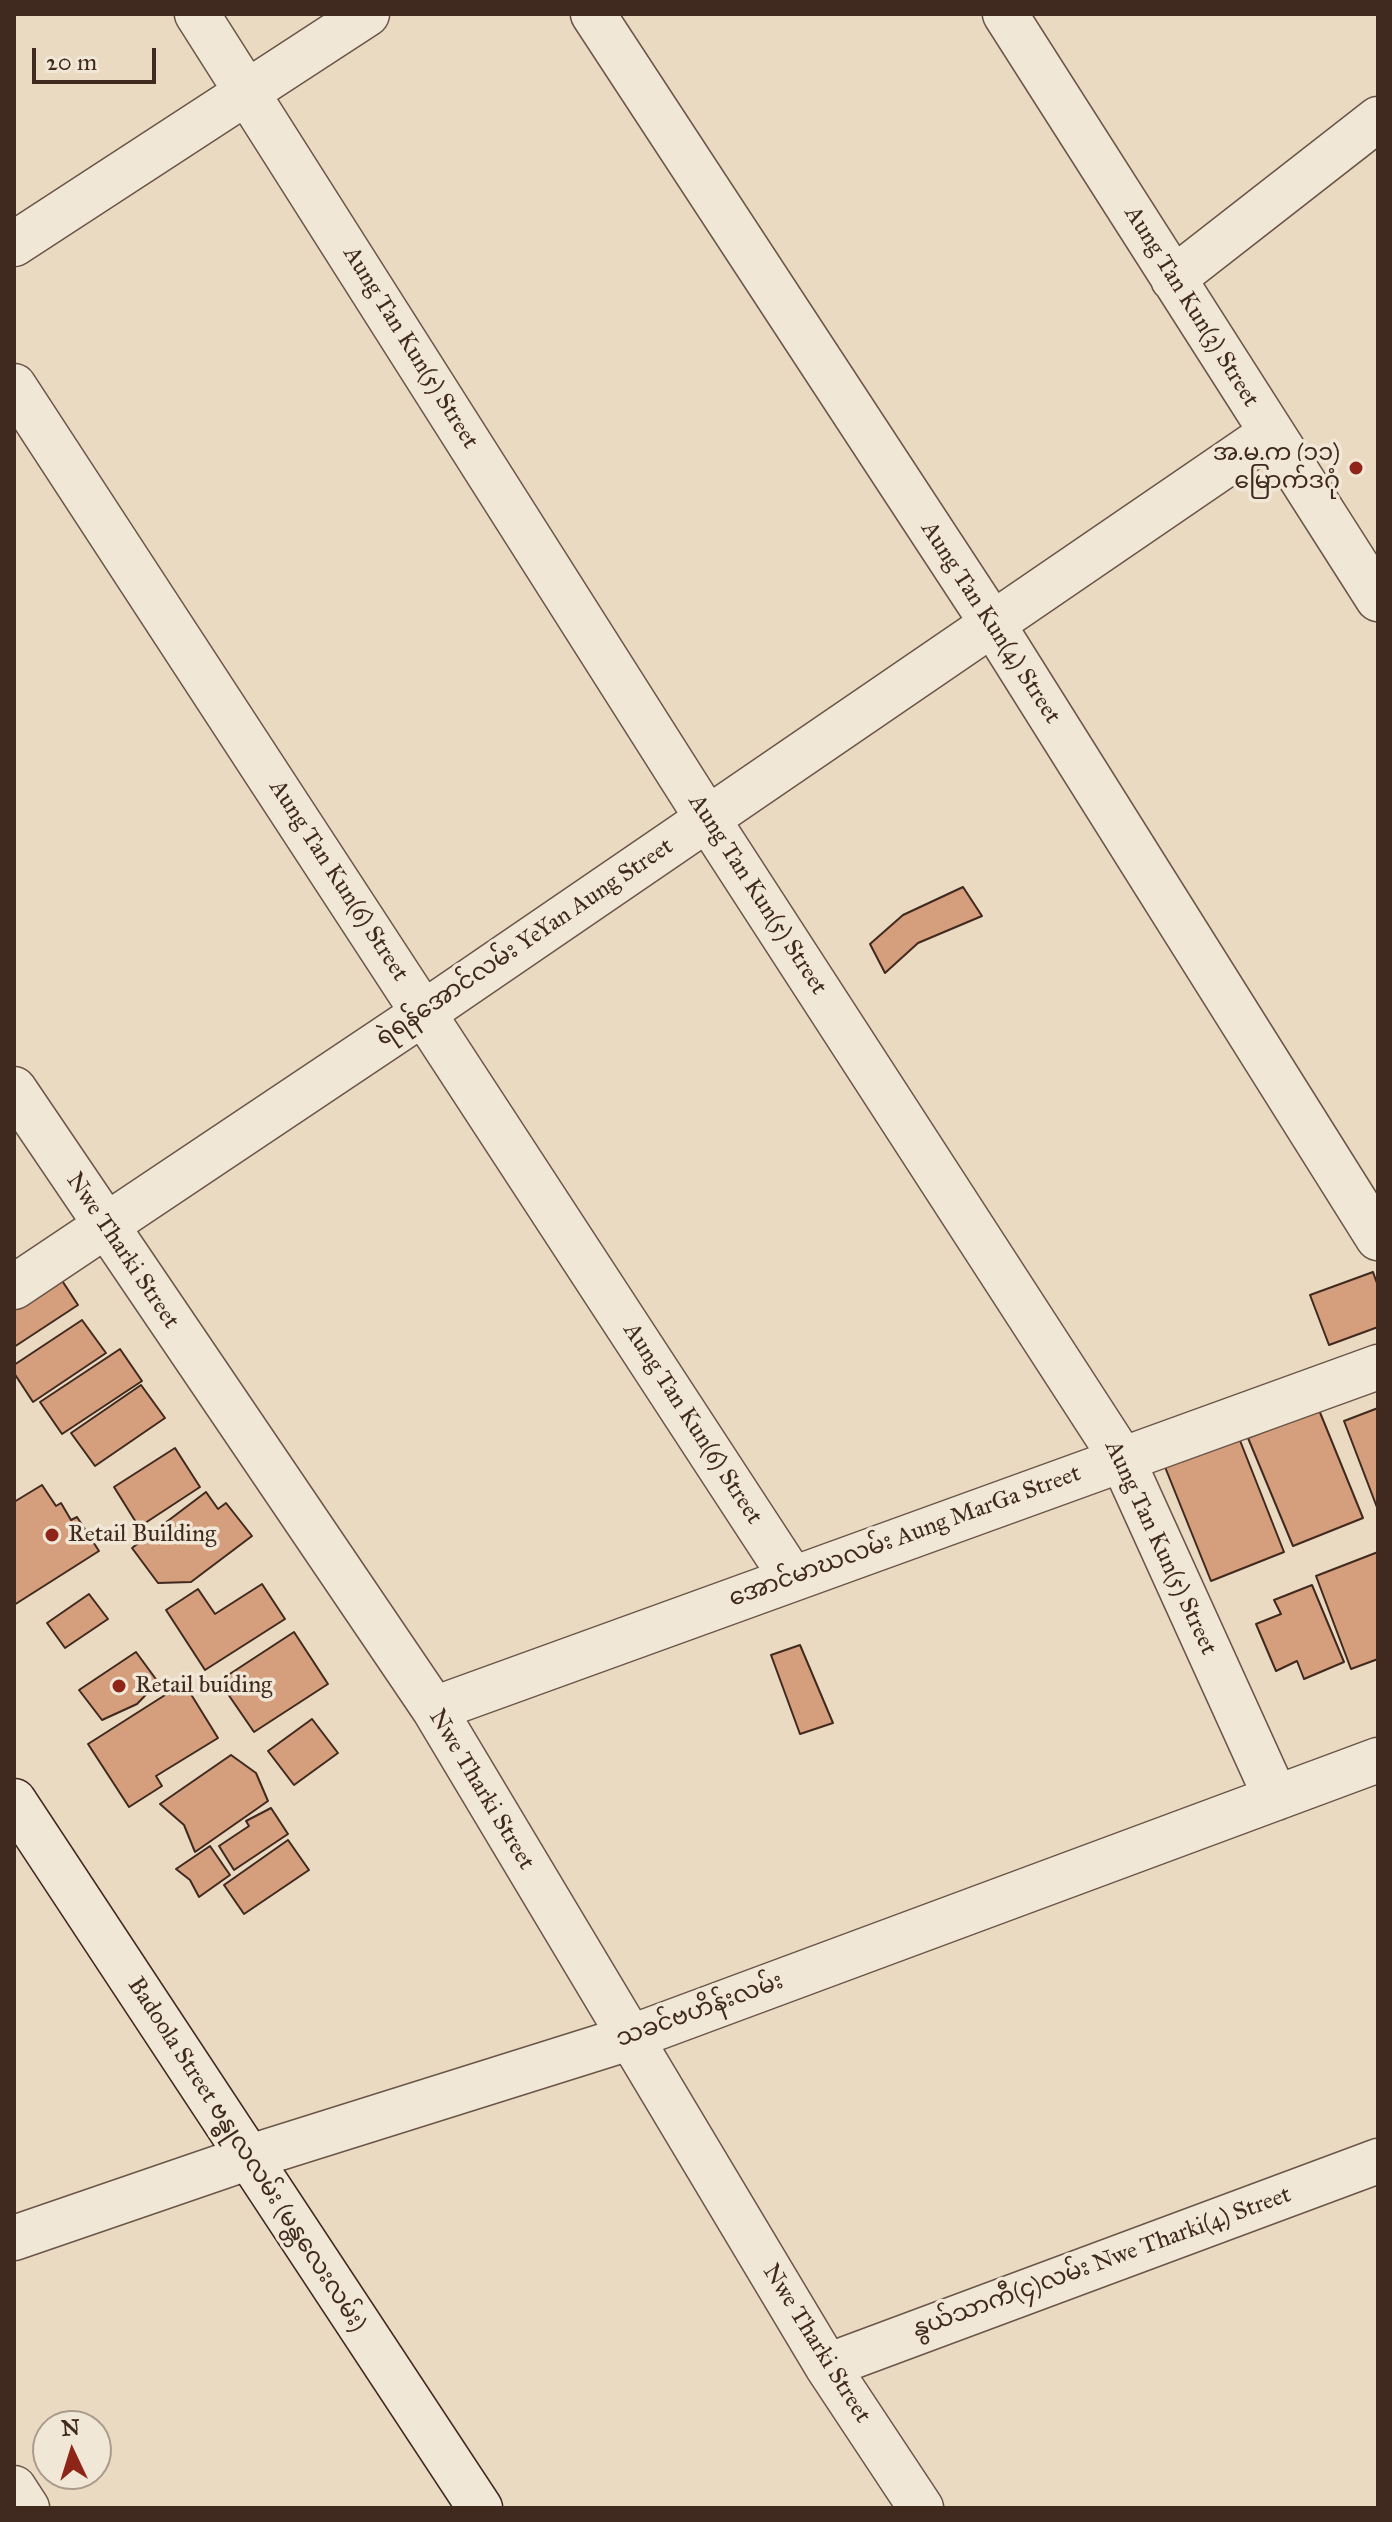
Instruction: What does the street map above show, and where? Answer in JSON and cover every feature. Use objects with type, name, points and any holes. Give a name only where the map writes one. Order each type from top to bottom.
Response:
[{"type":"street","name":"Aung Tan Kun(5) Street","points":[[197,14],[707,818],[1122,1459],[1276,1798]]},
{"type":"street","points":[[14,244],[367,14]]},
{"type":"street","name":"Aung Tan Kun(4) Street","points":[[593,14],[992,623],[1378,1238]]},
{"type":"street","name":"Aung Tan Kun(3) Street","points":[[1005,14],[1378,599]]},
{"type":"street","points":[[1173,279],[1378,119]]},
{"type":"street","name":"Aung Tan Kun(6) Street","points":[[14,386],[792,1578]]},
{"type":"street","name":"ရဲရန်အောင်လမ်း YeYan Aung Street","points":[[14,1287],[425,1012],[1270,434]]},
{"type":"street","name":"Nwe Tharki Street","points":[[14,1089],[434,1709],[827,2366],[921,2508]]},
{"type":"street","name":"အောင်မာဃလမ်း Aung MarGa Street","points":[[434,1709],[1378,1367]]},
{"type":"street","name":"သခင်ဗဟိန်းလမ်း","points":[[14,2238],[247,2158],[629,2038],[1378,1760]]},
{"type":"street","name":"Badoola Street ဗန္ဓုလလမ်း (မန္တလေးလမ်း)","points":[[14,1801],[480,2508]]},
{"type":"street","name":"နွယ်သာကီ(၄)လမ်း Nwe Tharki(4) Street","points":[[827,2366],[1378,2161]]},
{"type":"street","points":[[14,2488],[27,2508]]},
{"type":"building","points":[[963,887],[982,916],[918,943],[885,973],[870,944],[903,915]]},
{"type":"building","points":[[1373,1272],[1378,1286],[1378,1327],[1329,1345],[1310,1295]]},
{"type":"building","points":[[59,1276],[78,1305],[14,1347],[14,1305]]},
{"type":"building","points":[[82,1320],[106,1353],[33,1402],[14,1373],[14,1365]]},
{"type":"building","points":[[120,1349],[142,1381],[62,1434],[40,1402]]},
{"type":"building","name":"Retail Building","points":[[141,1385],[165,1418],[95,1466],[71,1433]]},
{"type":"building","points":[[1378,1408],[1378,1510],[1344,1421]]},
{"type":"building","points":[[1319,1410],[1363,1518],[1293,1546],[1248,1438]]},
{"type":"building","points":[[1239,1438],[1284,1552],[1211,1581],[1165,1467]]},
{"type":"building","name":"Retail Building","points":[[175,1448],[200,1487],[139,1527],[114,1487]]},
{"type":"building","name":"Retail Building","points":[[42,1485],[56,1506],[61,1503],[71,1520],[77,1517],[99,1551],[14,1605],[14,1502]]},
{"type":"building","points":[[206,1492],[218,1509],[226,1503],[252,1536],[191,1582],[158,1583],[132,1548]]},
{"type":"building","points":[[1378,1552],[1378,1659],[1351,1669],[1316,1576]]},
{"type":"building","points":[[262,1584],[285,1619],[205,1670],[166,1610],[198,1589],[215,1614]]},
{"type":"building","points":[[1312,1585],[1344,1662],[1304,1679],[1297,1661],[1276,1671],[1256,1624],[1281,1614],[1274,1600]]},
{"type":"building","name":"Retail Building","points":[[89,1594],[108,1619],[65,1648],[47,1623]]},
{"type":"building","points":[[294,1632],[328,1684],[254,1732],[219,1681]]},
{"type":"building","points":[[800,1645],[833,1723],[800,1734],[771,1655]]},
{"type":"building","name":"Retail buiding","points":[[136,1652],[158,1682],[137,1704],[102,1720],[79,1690]]},
{"type":"building","points":[[184,1683],[218,1738],[156,1776],[162,1786],[129,1807],[88,1744]]},
{"type":"building","points":[[312,1719],[338,1753],[294,1785],[268,1751]]},
{"type":"building","points":[[231,1755],[256,1773],[268,1801],[195,1852],[184,1825],[160,1804]]},
{"type":"building","points":[[271,1808],[288,1834],[234,1870],[219,1846],[249,1826],[246,1821]]},
{"type":"building","points":[[288,1840],[309,1870],[244,1914],[224,1885]]},
{"type":"building","points":[[210,1846],[230,1875],[199,1897],[190,1880],[176,1869]]},
{"type":"place","name":"အ.မ.က (၁၁) မြောက်ဒဂုံ","points":[[1356,468]]},
{"type":"place","name":"Retail Building","points":[[52,1535]]},
{"type":"place","name":"Retail buiding","points":[[119,1686]]}]
